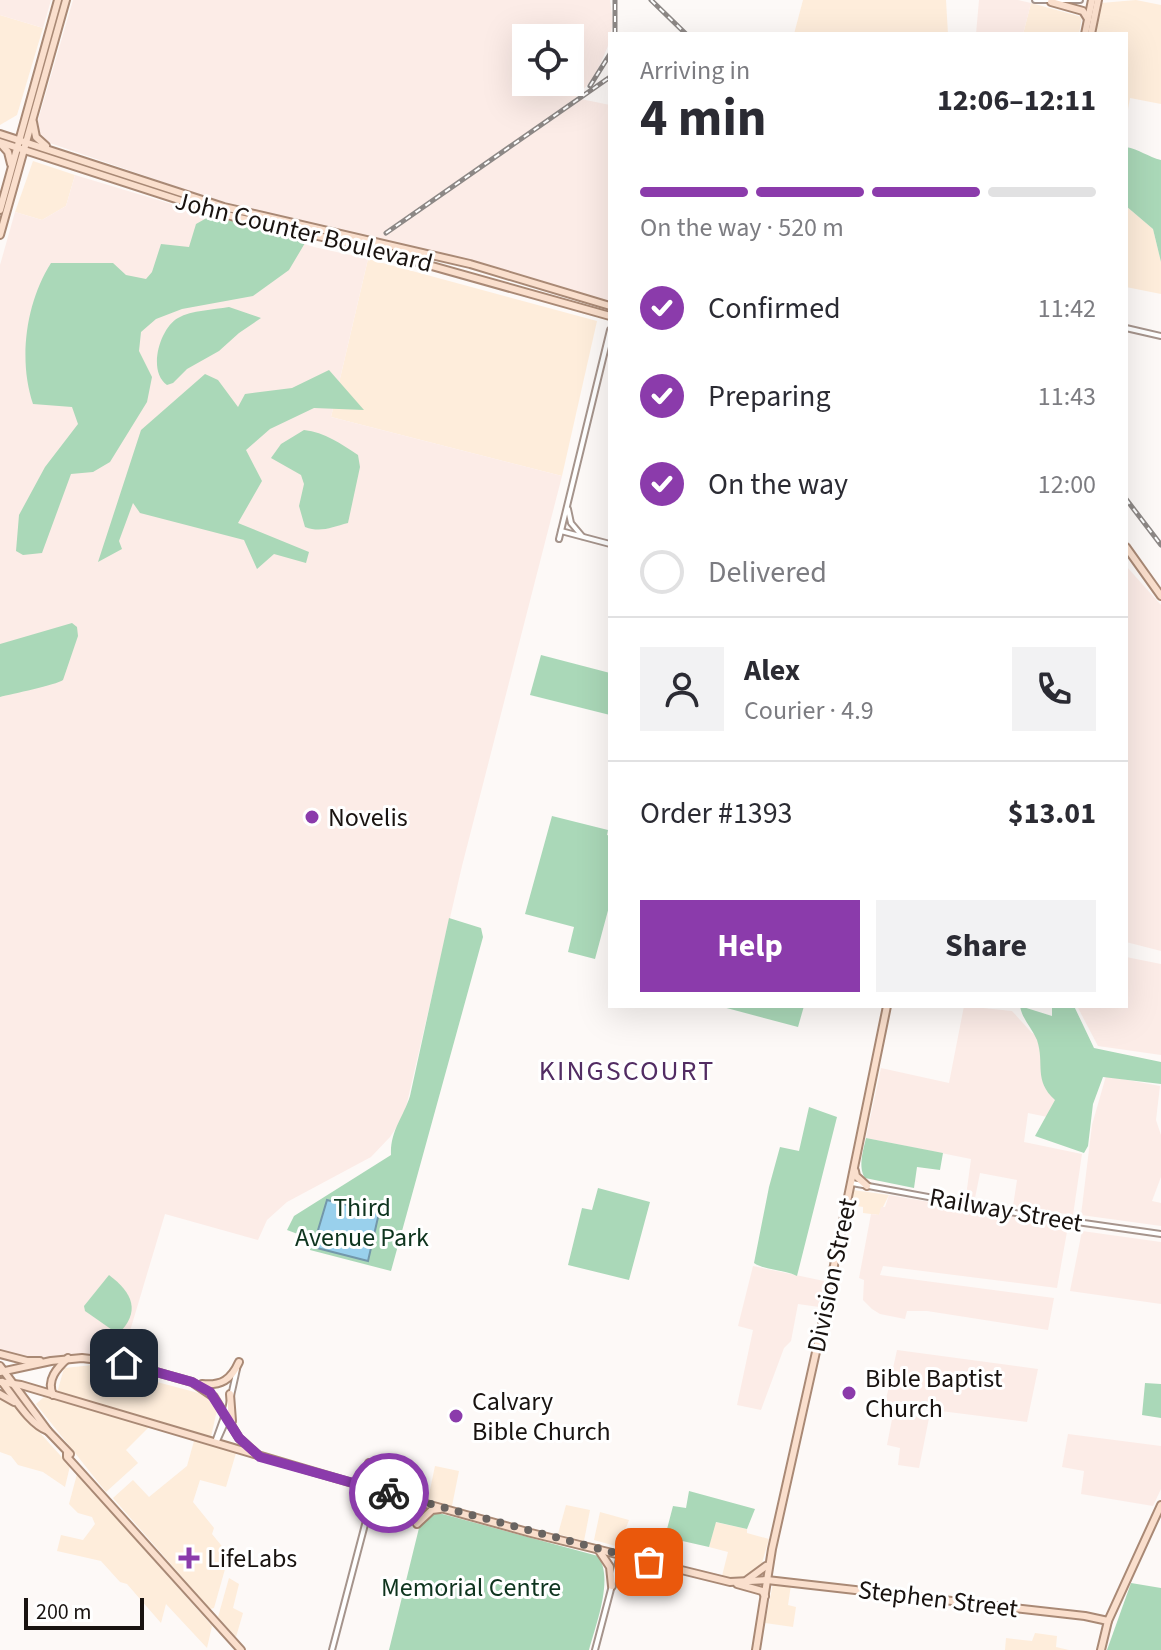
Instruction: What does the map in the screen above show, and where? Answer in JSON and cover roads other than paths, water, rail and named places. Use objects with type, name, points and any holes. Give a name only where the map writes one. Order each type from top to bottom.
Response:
[{"type":"main road","points":[[0,235],[58,0]]},
{"type":"main road","points":[[23,140],[33,118],[66,0]]},
{"type":"main road","points":[[1085,32],[1092,0]]},
{"type":"main road","points":[[1091,32],[1098,0]]},
{"type":"main road","points":[[1051,2],[1083,11],[1088,19]]},
{"type":"main road","points":[[33,118],[36,137],[44,145],[63,154]]},
{"type":"main road","name":"John Counter Boulevard","points":[[0,134],[224,207],[470,264],[608,305]]},
{"type":"main road","points":[[0,142],[8,152],[11,168]]},
{"type":"main road","name":"John Counter Boulevard","points":[[0,142],[222,214],[357,245],[608,315]]},
{"type":"main road","points":[[0,210],[11,168],[20,149]]},
{"type":"main road","points":[[1128,550],[1161,596]]},
{"type":"main road","name":"Division Street","points":[[756,1650],[769,1563],[887,1008]]},
{"type":"main road","points":[[854,1168],[856,1176],[867,1186]]},
{"type":"main road","points":[[0,1354],[27,1361],[51,1361]]},
{"type":"main road","points":[[50,1395],[53,1373],[68,1358]]},
{"type":"main road","points":[[1,1370],[68,1358],[124,1363],[192,1382],[221,1384],[235,1371],[239,1362]]},
{"type":"main road","points":[[1,1370],[35,1410],[67,1457],[241,1650]]},
{"type":"main road","points":[[1,1381],[162,1425],[352,1484],[730,1582],[762,1591],[765,1596]]},
{"type":"main road","points":[[1,1381],[26,1412],[42,1429],[48,1431]]},
{"type":"main road","points":[[192,1382],[210,1392],[235,1432],[260,1457]]},
{"type":"main road","points":[[0,1394],[26,1412]]},
{"type":"main road","points":[[230,1394],[235,1432]]},
{"type":"main road","points":[[35,1410],[35,1397],[50,1395]]},
{"type":"main road","points":[[352,1484],[360,1481],[369,1463]]},
{"type":"main road","points":[[371,1472],[376,1484],[394,1494]]},
{"type":"main road","points":[[1101,1650],[1108,1621],[1161,1505]]},
{"type":"main road","points":[[417,1524],[432,1510],[443,1508]]},
{"type":"main road","name":"Division Street","points":[[767,1580],[774,1544]]},
{"type":"main road","points":[[598,1549],[610,1567],[612,1586]]},
{"type":"main road","points":[[743,1582],[760,1573],[769,1563]]},
{"type":"main road","name":"Stephen Street","points":[[730,1582],[767,1580],[1108,1621]]},
{"type":"street","points":[[1035,0],[1080,0]]},
{"type":"street","points":[[1128,328],[1161,336]]},
{"type":"street","points":[[559,539],[608,338]]},
{"type":"street","points":[[568,501],[571,523],[583,537]]},
{"type":"street","points":[[561,531],[608,543]]},
{"type":"street","name":"Railway Street","points":[[851,1183],[1021,1214],[1161,1234]]},
{"type":"street","points":[[215,1443],[239,1362]]},
{"type":"street","points":[[332,1650],[372,1489]]},
{"type":"street","points":[[595,1650],[620,1555]]},
{"type":"water","points":[[327,1200],[379,1213],[368,1261],[313,1247]]},
{"type":"railway","points":[[615,0],[615,32]]},
{"type":"railway","points":[[651,0],[684,32]]},
{"type":"railway","points":[[590,86],[608,57]]},
{"type":"railway","points":[[386,233],[608,78]]},
{"type":"railway","points":[[1128,502],[1161,545]]},
{"type":"place","name":"Novelis","points":[[312,817]]},
{"type":"place","name":"Bible Baptist Church","points":[[849,1393]]},
{"type":"place","name":"Calvary Bible Church","points":[[456,1416]]},
{"type":"place","name":"LifeLabs","points":[[189,1558]]},
{"type":"district","name":"KINGSCOURT","points":[[627,1071]]},
{"type":"park label","name":"Third Avenue Park","points":[[362,1222]]},
{"type":"park label","name":"Memorial Centre","points":[[471,1587]]}]
